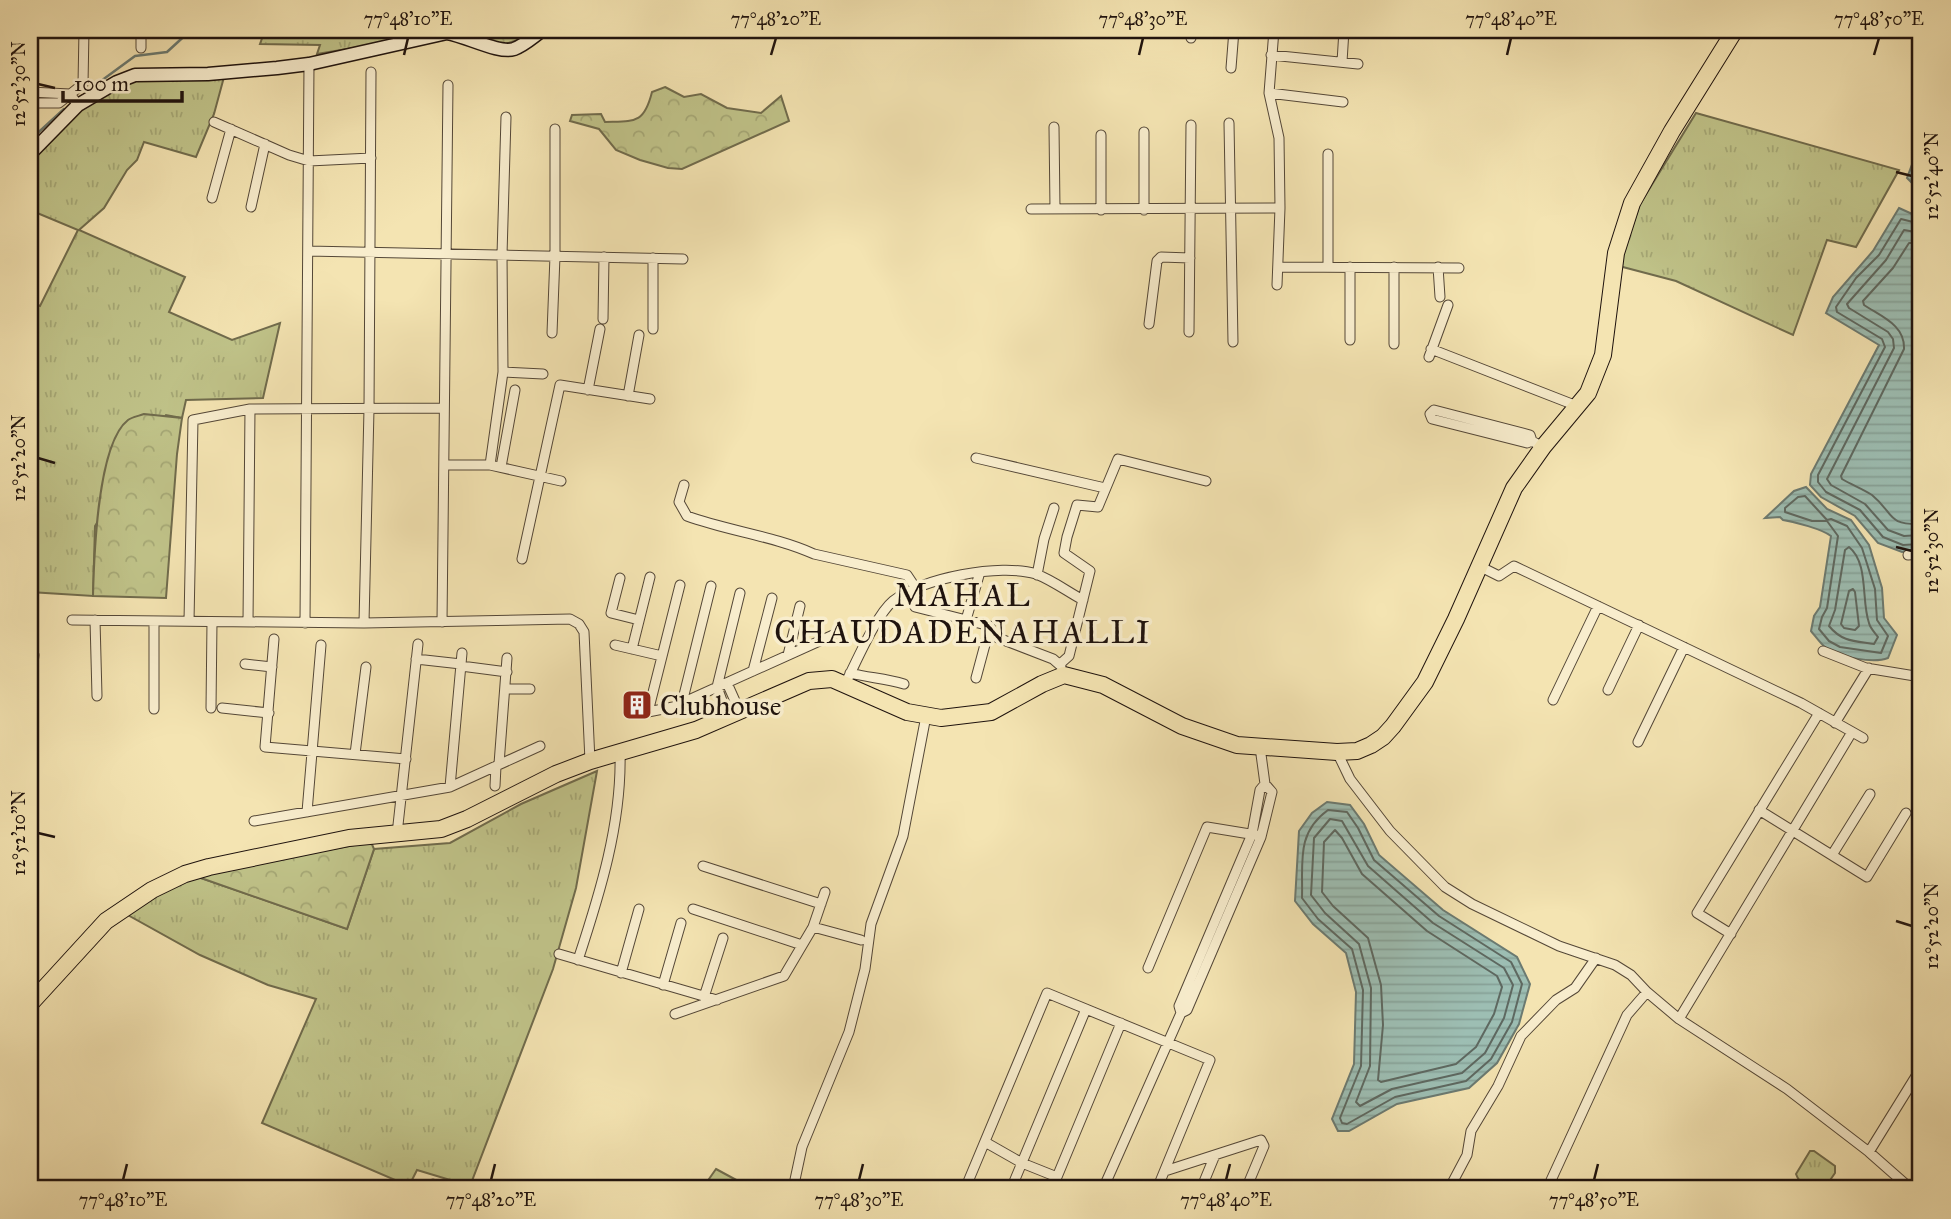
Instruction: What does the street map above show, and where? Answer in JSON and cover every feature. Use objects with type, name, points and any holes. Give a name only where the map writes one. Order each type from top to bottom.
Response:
[{"type":"highway","points":[[30,1004],[106,921],[152,890],[185,874],[349,838],[441,829],[467,819],[556,774],[590,761],[696,730],[809,681],[848,679],[907,712],[941,718],[991,712],[1054,678],[1062,669],[1103,685],[1199,734],[1237,745],[1337,752],[1357,751],[1371,745],[1383,737],[1404,712],[1440,653],[1514,488],[1537,444],[1577,407],[1588,393],[1602,355],[1616,253],[1632,203],[1672,131],[1735,30]]},
{"type":"street","points":[[30,154],[83,85],[84,30]]},
{"type":"street","points":[[141,30],[141,48]]},
{"type":"street","points":[[30,103],[74,100],[135,75],[208,75],[309,64],[447,33],[462,35],[508,50],[523,44],[543,30]]},
{"type":"street","points":[[1231,68],[1234,30]]},
{"type":"street","points":[[1274,30],[1269,93],[1279,138],[1277,285]]},
{"type":"street","points":[[1342,62],[1344,30]]},
{"type":"street","points":[[1271,55],[1358,64]]},
{"type":"street","points":[[305,623],[309,64]]},
{"type":"street","points":[[364,624],[369,408],[371,72]]},
{"type":"street","points":[[442,622],[445,466],[444,254],[448,85]]},
{"type":"street","points":[[30,92],[74,100]]},
{"type":"street","points":[[1269,93],[1343,102]]},
{"type":"street","points":[[490,465],[503,372],[502,255],[506,117]]},
{"type":"street","points":[[214,122],[289,155],[310,161],[371,158]]},
{"type":"street","points":[[1229,123],[1233,342]]},
{"type":"street","points":[[1189,332],[1191,125]]},
{"type":"street","points":[[1054,127],[1055,208]]},
{"type":"street","points":[[212,198],[231,129]]},
{"type":"street","points":[[552,333],[555,129]]},
{"type":"street","points":[[1143,132],[1144,210]]},
{"type":"street","points":[[1101,135],[1101,210]]},
{"type":"street","points":[[251,208],[265,144]]},
{"type":"street","points":[[1328,154],[1328,267]]},
{"type":"street","points":[[1031,209],[1280,208]]},
{"type":"street","points":[[308,251],[683,259]]},
{"type":"street","points":[[588,390],[601,324],[604,257]]},
{"type":"street","points":[[1149,324],[1157,261],[1161,257],[1190,258]]},
{"type":"street","points":[[653,258],[653,330]]},
{"type":"street","points":[[1279,267],[1459,268]]},
{"type":"street","points":[[1350,267],[1350,340]]},
{"type":"street","points":[[1394,267],[1394,344]]},
{"type":"street","points":[[1438,267],[1440,297]]},
{"type":"street","points":[[1448,305],[1430,353],[1577,407]]},
{"type":"street","points":[[628,396],[639,335]]},
{"type":"street","points":[[503,372],[543,374]]},
{"type":"street","points":[[522,559],[560,385],[650,399]]},
{"type":"street","points":[[501,467],[515,390]]},
{"type":"street","points":[[189,621],[194,420],[250,409],[444,408]]},
{"type":"street","points":[[248,622],[250,409]]},
{"type":"street","points":[[1434,410],[1530,435],[1537,444],[1432,419],[1430,414],[1434,410]]},
{"type":"street","points":[[976,458],[1105,488]]},
{"type":"street","points":[[988,634],[1062,669],[1069,656],[1090,571],[1064,553],[1077,505],[1098,507],[1118,459],[1206,481]]},
{"type":"street","points":[[445,466],[490,465],[561,481]]},
{"type":"street","points":[[684,485],[679,502],[687,516],[814,554],[906,575],[915,607],[990,626],[976,678]]},
{"type":"street","points":[[1037,575],[1054,508]]},
{"type":"street","points":[[1908,555],[1921,554]]},
{"type":"street","points":[[1479,566],[1499,576],[1514,566],[1819,713],[1863,738]]},
{"type":"street","points":[[848,679],[881,615],[892,601],[912,590],[980,572],[1018,571],[1037,575],[1083,600]]},
{"type":"street","points":[[966,620],[980,572]]},
{"type":"street","points":[[632,649],[650,577]]},
{"type":"street","points":[[620,578],[611,613],[639,620]]},
{"type":"street","points":[[680,585],[646,713],[682,703],[833,635]]},
{"type":"street","points":[[682,703],[711,586]]},
{"type":"street","points":[[734,714],[717,687],[740,593]]},
{"type":"street","points":[[753,671],[772,598]]},
{"type":"street","points":[[789,655],[800,606]]},
{"type":"street","points":[[1553,700],[1598,606]]},
{"type":"street","points":[[72,620],[364,624],[570,619],[579,624],[584,632],[590,761]]},
{"type":"street","points":[[95,620],[97,696]]},
{"type":"street","points":[[154,621],[154,709]]},
{"type":"street","points":[[211,708],[212,622]]},
{"type":"street","points":[[1608,690],[1639,625]]},
{"type":"street","points":[[274,639],[265,747],[406,759]]},
{"type":"street","points":[[397,834],[418,644]]},
{"type":"street","points":[[307,812],[321,645]]},
{"type":"street","points":[[615,645],[662,656]]},
{"type":"street","points":[[1638,742],[1684,647]]},
{"type":"street","points":[[1823,651],[1869,668],[1921,677]]},
{"type":"street","points":[[450,788],[462,653]]},
{"type":"street","points":[[30,690],[34,655]]},
{"type":"street","points":[[495,786],[508,658]]},
{"type":"street","points":[[416,659],[507,672]]},
{"type":"street","points":[[244,664],[272,667]]},
{"type":"street","points":[[355,754],[366,667]]},
{"type":"street","points":[[1835,723],[1869,668]]},
{"type":"street","points":[[848,679],[883,677],[904,684]]},
{"type":"street","points":[[727,682],[734,714]]},
{"type":"street","points":[[505,689],[530,689]]},
{"type":"street","points":[[222,708],[269,713]]},
{"type":"street","points":[[1731,934],[1697,913],[1819,713]]},
{"type":"street","points":[[793,1189],[802,1147],[849,1032],[865,969],[871,924],[903,836],[926,716]]},
{"type":"street","points":[[1679,1019],[1852,732]]},
{"type":"street","points":[[254,821],[450,788],[540,746]]},
{"type":"street","points":[[1103,1189],[1181,1013],[1179,1006],[1256,835],[1260,790],[1265,784],[1261,747]]},
{"type":"street","points":[[578,960],[608,859],[621,783],[620,752]]},
{"type":"street","points":[[1337,752],[1350,779],[1390,831],[1445,887],[1472,904],[1559,946],[1615,965],[1631,975],[1679,1019],[1787,1088],[1869,1152],[1911,1189]]},
{"type":"street","points":[[1832,855],[1870,794]]},
{"type":"street","points":[[1759,810],[1867,877],[1906,813]]},
{"type":"street","points":[[1148,968],[1207,827],[1256,835]]},
{"type":"street","points":[[703,866],[821,904]]},
{"type":"street","points":[[675,1014],[784,976],[813,928],[825,891]]},
{"type":"street","points":[[621,973],[639,909]]},
{"type":"street","points":[[693,909],[803,945]]},
{"type":"street","points":[[663,985],[681,923]]},
{"type":"street","points":[[813,928],[861,940]]},
{"type":"street","points":[[704,997],[723,938]]},
{"type":"street","points":[[559,954],[718,1001]]},
{"type":"street","points":[[1449,1189],[1467,1155],[1471,1131],[1498,1086],[1521,1037],[1556,1000],[1575,988],[1597,958]]},
{"type":"street","points":[[1547,1189],[1627,1015],[1647,992]]},
{"type":"street","points":[[965,1189],[1047,993],[1210,1060],[1157,1189]]},
{"type":"street","points":[[1011,1189],[1086,1009]]},
{"type":"street","points":[[985,1142],[1022,1163],[1056,1177],[1121,1023]]},
{"type":"street","points":[[1869,1152],[1921,1068]]},
{"type":"street","points":[[1165,1171],[1259,1140],[1264,1146],[1246,1189]]},
{"type":"street","points":[[1201,1189],[1215,1155]]},
{"type":"green space","points":[[265,30],[439,30],[317,54],[320,45],[260,44]]},
{"type":"green space","points":[[471,30],[534,30],[521,39],[502,45]]},
{"type":"green space","points":[[224,77],[214,114],[196,157],[144,142],[137,160],[127,170],[104,208],[79,230],[185,277],[169,312],[232,340],[280,323],[263,398],[186,400],[182,418],[166,415],[95,526],[93,596],[30,592],[30,302],[40,306],[78,230],[30,210],[30,158],[92,100],[122,84],[146,78]]},
{"type":"green space","points":[[665,87],[684,97],[701,94],[727,108],[761,113],[781,96],[789,121],[682,169],[640,160],[616,150],[599,129],[570,121],[572,115],[601,114],[605,122],[637,119],[646,110],[652,92]]},
{"type":"green space","points":[[1696,113],[1899,170],[1856,247],[1827,240],[1793,335],[1676,281],[1619,266],[1640,204]]},
{"type":"green space","points":[[144,414],[182,418],[166,598],[93,596],[99,502],[110,452],[118,433],[128,420]]},
{"type":"green space","points":[[597,771],[576,888],[553,969],[470,1186],[417,1170],[409,1186],[262,1123],[316,999],[268,985],[200,955],[126,914],[164,890],[198,877],[347,929],[374,849],[450,843],[521,804]]},
{"type":"green space","points":[[371,842],[374,849],[347,929],[198,877],[261,862]]},
{"type":"green space","points":[[1810,1151],[1835,1166],[1835,1173],[1824,1189],[1807,1186],[1796,1174]]},
{"type":"green space","points":[[716,1169],[753,1189],[702,1189]]},
{"type":"water","points":[[1921,140],[1921,192],[1907,178]]},
{"type":"water","points":[[1899,208],[1921,218],[1921,550],[1902,552],[1878,543],[1855,516],[1821,497],[1810,485],[1811,474],[1879,345],[1826,313],[1833,297],[1873,251]]},
{"type":"water","points":[[1806,487],[1827,509],[1851,520],[1869,545],[1882,588],[1884,618],[1897,635],[1888,658],[1865,660],[1839,654],[1826,648],[1811,631],[1814,616],[1820,607],[1831,536],[1780,517],[1765,518],[1794,491]]},
{"type":"water","points":[[1327,802],[1350,805],[1364,824],[1379,855],[1443,910],[1517,957],[1530,984],[1519,1024],[1497,1063],[1469,1088],[1397,1104],[1349,1131],[1338,1131],[1332,1119],[1354,1064],[1356,992],[1346,953],[1313,924],[1295,901],[1299,831],[1312,813]]},
{"type":"waterway","points":[[86,92],[135,56],[167,52],[191,30]]},
{"type":"waterway","points":[[30,140],[64,109]]},
{"type":"place","name":"Clubhouse","points":[[637,705]]},
{"type":"district","name":"MAHAL CHAUDADENAHALLI","points":[[963,614]]}]
